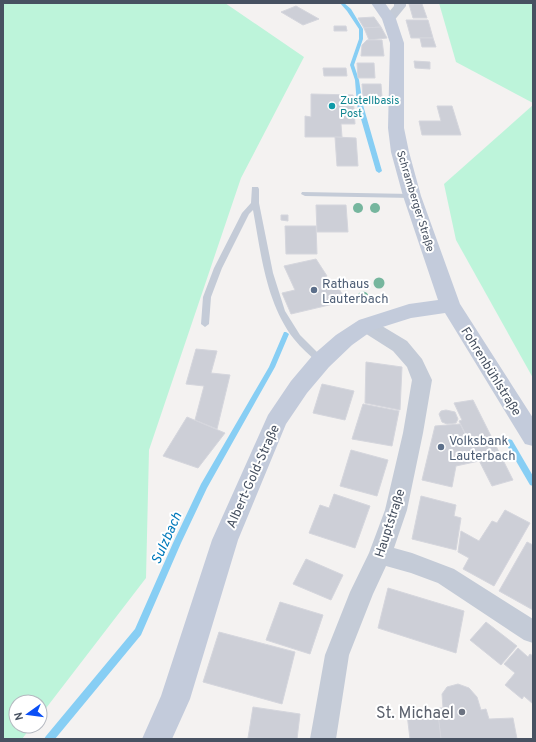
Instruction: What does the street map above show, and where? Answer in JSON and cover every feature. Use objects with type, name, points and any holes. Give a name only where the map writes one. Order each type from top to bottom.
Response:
[{"type":"main road","name":"Schramberger Straße","points":[[378,3],[388,19],[397,43],[396,128],[400,152],[412,196],[450,304]]},
{"type":"main road","name":"Albert-Gold-Straße","points":[[157,739],[175,699],[225,540],[273,428],[299,387],[321,361],[344,340],[366,325],[409,311],[450,304]]},
{"type":"main road","name":"Fohrenbühlstraße","points":[[450,304],[533,437]]},
{"type":"street","points":[[388,19],[399,4]]},
{"type":"street","name":"Hauptstraße","points":[[323,739],[337,655],[362,592],[380,555],[396,510],[413,433],[422,380],[415,364],[400,346],[366,325]]},
{"type":"street","points":[[380,555],[412,563],[446,576],[533,632]]},
{"type":"lane","points":[[255,189],[255,203],[269,273],[281,311],[298,337],[321,361]]},
{"type":"lane","points":[[305,194],[412,196]]},
{"type":"lane","points":[[205,324],[207,296],[218,268],[246,213],[255,203]]},
{"type":"green space","points":[[3,3],[225,3],[304,57],[241,178],[149,450],[146,578],[48,706],[48,694],[8,694],[8,734],[26,734],[22,739],[3,739]]},
{"type":"green space","points":[[439,3],[533,3],[533,103],[456,62]]},
{"type":"green space","points":[[533,105],[533,378],[456,240],[444,184]]},
{"type":"building","points":[[409,4],[422,4],[427,18],[413,18]]},
{"type":"building","points":[[296,6],[319,19],[303,25],[281,12]]},
{"type":"building","points":[[374,17],[381,27],[364,28],[358,18]]},
{"type":"building","points":[[406,20],[428,20],[433,38],[411,38]]},
{"type":"building","points":[[334,26],[346,26],[347,31],[334,31]]},
{"type":"building","points":[[381,27],[387,38],[369,40],[364,28]]},
{"type":"building","points":[[420,38],[433,38],[436,47],[422,47]]},
{"type":"building","points":[[367,40],[382,40],[384,56],[361,56],[362,45]]},
{"type":"building","points":[[414,61],[430,62],[430,69],[415,68]]},
{"type":"building","points":[[357,63],[374,63],[375,78],[358,78]]},
{"type":"building","points":[[323,68],[346,68],[347,76],[324,76]]},
{"type":"building","points":[[362,84],[381,84],[382,97],[363,97]]},
{"type":"building","name":"Zustellbasis Post","points":[[311,94],[353,95],[355,124],[341,124],[342,137],[305,137],[305,116],[311,117]]},
{"type":"building","points":[[437,106],[452,106],[461,135],[422,135],[419,121],[441,121]]},
{"type":"building","points":[[335,137],[356,138],[358,166],[337,166]]},
{"type":"building","points":[[316,205],[346,205],[348,232],[317,232]]},
{"type":"building","points":[[281,215],[288,215],[288,221],[281,220]]},
{"type":"building","points":[[285,226],[316,226],[317,254],[286,254]]},
{"type":"building","points":[[316,259],[327,276],[322,277],[326,282],[334,280],[346,301],[291,314],[282,293],[295,290],[284,266]]},
{"type":"building","points":[[196,349],[217,351],[211,373],[230,375],[217,429],[195,420],[204,386],[186,384]]},
{"type":"building","points":[[366,362],[402,367],[400,410],[365,403]]},
{"type":"building","points":[[322,384],[354,391],[345,420],[313,413]]},
{"type":"building","points":[[473,400],[513,480],[492,486],[459,421],[462,420],[454,403]]},
{"type":"building","points":[[363,404],[399,411],[392,446],[352,439]]},
{"type":"building","points":[[446,410],[455,412],[458,419],[456,423],[447,424],[442,422],[439,414],[441,411]]},
{"type":"building","points":[[187,417],[225,433],[198,468],[163,456]]},
{"type":"building","points":[[460,424],[479,461],[456,466],[452,487],[422,480],[435,426]]},
{"type":"building","points":[[351,450],[388,460],[377,496],[340,486]]},
{"type":"building","points":[[334,494],[370,506],[355,548],[309,533],[320,505],[329,508]]},
{"type":"building","points":[[421,496],[456,505],[454,516],[461,518],[456,550],[412,539]]},
{"type":"building","points":[[505,510],[530,523],[494,586],[463,569],[469,558],[458,552],[461,531],[479,541],[492,521],[497,523]]},
{"type":"building","points":[[527,542],[533,545],[533,610],[499,591]]},
{"type":"building","points":[[306,559],[343,575],[331,600],[293,584]]},
{"type":"building","points":[[388,588],[464,611],[456,653],[378,628]]},
{"type":"building","points":[[280,602],[323,615],[310,654],[266,640]]},
{"type":"building","points":[[486,622],[517,646],[501,665],[470,640]]},
{"type":"building","points":[[219,632],[295,652],[282,704],[203,682]]},
{"type":"building","points":[[518,648],[528,657],[530,654],[533,656],[533,704],[524,696],[522,699],[505,685],[515,673],[504,664]]},
{"type":"building","name":"St. Michael","points":[[458,684],[469,688],[477,697],[481,710],[486,709],[489,719],[513,718],[517,739],[441,739],[437,708],[443,708],[442,694],[447,687]]},
{"type":"building","points":[[253,707],[300,714],[297,739],[248,738]]},
{"type":"building","points":[[407,714],[438,714],[441,739],[410,739]]},
{"type":"waterway","points":[[342,3],[349,10],[361,29],[361,39],[352,65],[357,80],[360,105],[379,171]]},
{"type":"waterway","name":"Sulzbach","points":[[49,739],[138,632],[204,486],[272,367],[286,334]]},
{"type":"waterway","points":[[509,442],[533,483]]},
{"type":"place","name":"Zustellbasis Post","points":[[332,106]]},
{"type":"place","name":"Rathaus Lauterbach","points":[[314,290]]},
{"type":"place","name":"Volksbank Lauterbach","points":[[441,447]]},
{"type":"place","name":"St. Michael","points":[[462,712]]}]
